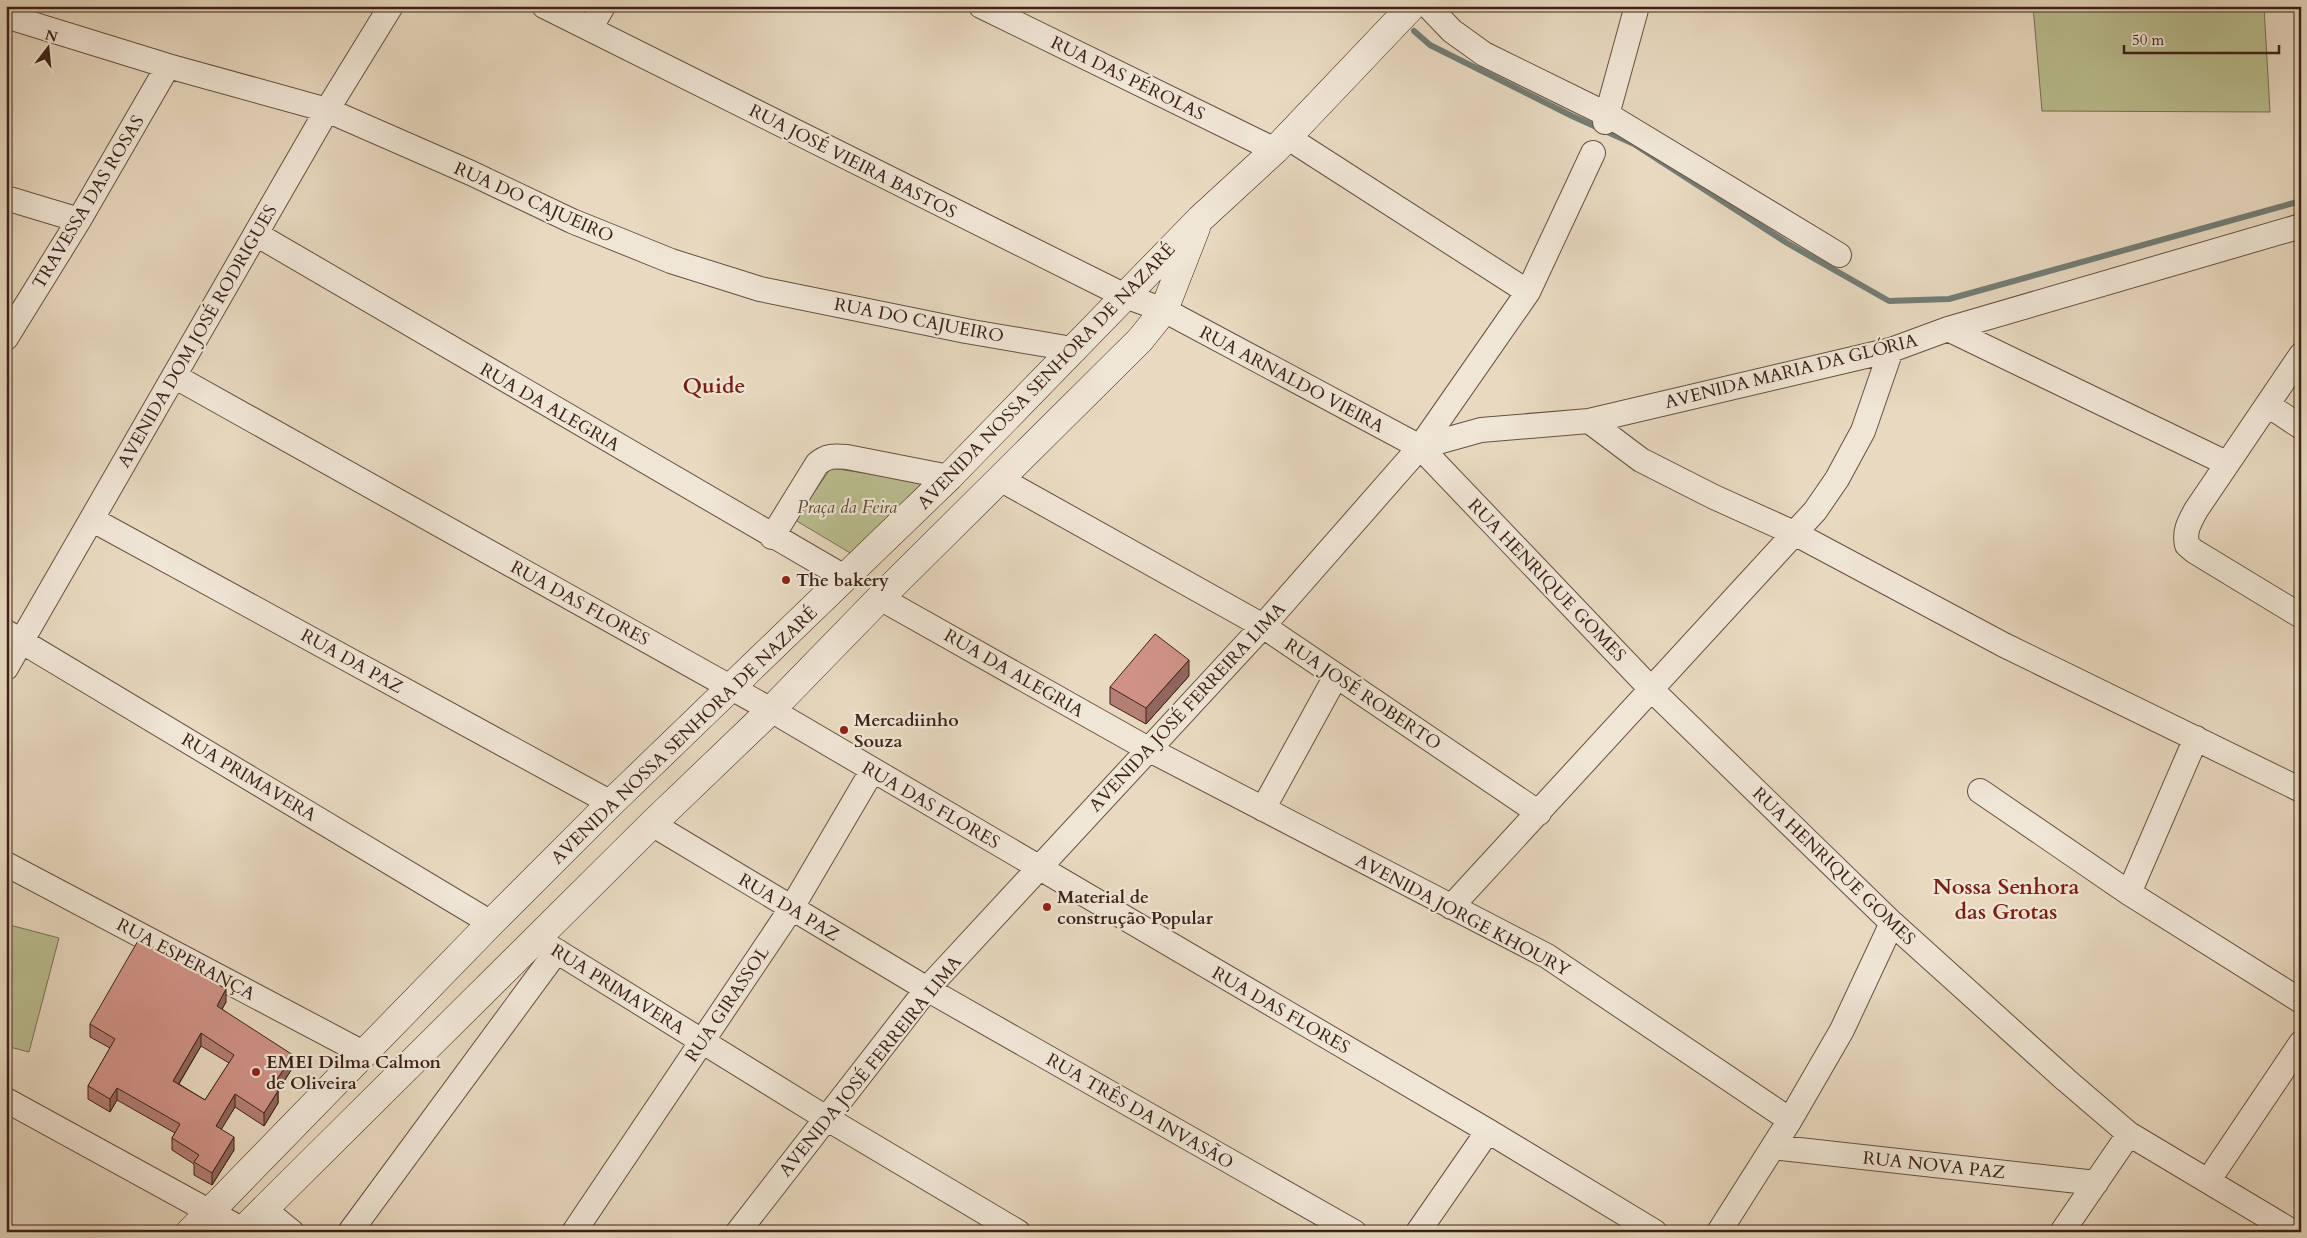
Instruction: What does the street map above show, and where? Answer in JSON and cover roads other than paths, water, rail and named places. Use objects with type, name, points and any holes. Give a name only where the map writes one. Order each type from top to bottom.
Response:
[{"type":"street","name":"AVENIDA DOM JOSÉ RODRIGUES","points":[[6,668],[14,636],[93,520],[327,110],[391,6]]},
{"type":"street","name":"RUA JOSÉ VIEIRA BASTOS","points":[[544,6],[1125,296],[1164,310]]},
{"type":"street","points":[[590,29],[602,6]]},
{"type":"street","name":"RUA DAS PÉROLAS","points":[[981,6],[1281,143],[1528,292]]},
{"type":"street","name":"AVENIDA NOSSA SENHORA DE NAZARÉ","points":[[190,1232],[491,923],[730,688],[949,477],[1200,218],[1281,143],[1412,6]]},
{"type":"street","points":[[1428,6],[1452,31],[1484,54],[1606,119],[1839,255]]},
{"type":"street","points":[[1606,119],[1637,6]]},
{"type":"street","name":"RUA DO CAJUEIRO","points":[[12,14],[168,66],[327,110],[471,173],[572,222],[680,264],[760,289],[966,331],[1072,349]]},
{"type":"street","name":"TRAVESSA DAS ROSAS","points":[[6,338],[79,220],[168,66]]},
{"type":"street","name":"AVENIDA JOSÉ FERREIRA LIMA","points":[[738,1232],[927,990],[1263,626],[1420,447],[1528,292],[1593,152]]},
{"type":"street","points":[[6,198],[79,220]]},
{"type":"street","name":"AVENIDA NOSSA SENHORA DE NAZARÉ","points":[[242,1231],[547,945],[652,824],[771,710],[880,598],[1140,340],[1164,310],[1200,218]]},
{"type":"street","name":"AVENIDA MARIA DA GLÓRIA","points":[[1420,447],[1481,430],[1589,421],[1891,350],[1948,328],[2301,226]]},
{"type":"street","name":"RUA DA ALEGRIA","points":[[256,234],[772,537],[846,578]]},
{"type":"street","name":"RUA ARNALDO VIEIRA","points":[[1164,310],[1420,447]]},
{"type":"street","points":[[1948,328],[2226,463]]},
{"type":"street","points":[[1451,907],[1796,534],[1837,479],[1863,431],[1891,350]]},
{"type":"street","points":[[2301,355],[2226,463],[2187,526],[2185,536],[2187,545],[2301,616]]},
{"type":"street","name":"RUA DAS FLORES","points":[[174,376],[771,710],[1488,1131],[1655,1232]]},
{"type":"street","points":[[2268,405],[2301,427]]},
{"type":"street","points":[[1589,421],[1641,460],[1722,501],[1796,534],[2004,645],[2301,790]]},
{"type":"street","name":"RUA HENRIQUE GOMES","points":[[1420,447],[1652,690],[1892,923],[2129,1134],[2293,1232]]},
{"type":"street","points":[[772,537],[817,464],[824,458],[847,456],[949,477]]},
{"type":"street","name":"RUA JOSÉ ROBERTO","points":[[1000,479],[1263,626],[1539,813]]},
{"type":"street","name":"RUA DA PAZ","points":[[93,520],[612,803]]},
{"type":"street","name":"RUA DA ALEGRIA","points":[[880,598],[1148,749]]},
{"type":"street","name":"RUA PRIMAVERA","points":[[14,636],[491,923]]},
{"type":"street","points":[[1263,809],[1336,676]]},
{"type":"street","points":[[2129,893],[2196,738]]},
{"type":"street","name":"AVENIDA JORGE KHOURY","points":[[1148,749],[1547,956],[1790,1120]]},
{"type":"street","name":"RUA GIRASSOL","points":[[574,1232],[791,909],[872,771]]},
{"type":"street","points":[[1980,791],[2129,893],[2301,1001]]},
{"type":"street","name":"RUA DA PAZ","points":[[652,824],[927,990]]},
{"type":"street","name":"RUA ESPERANÇA","points":[[6,864],[365,1054]]},
{"type":"street","points":[[1718,1232],[1773,1148],[1842,1030],[1892,923]]},
{"type":"street","points":[[350,1232],[547,945]]},
{"type":"street","name":"RUA PRIMAVERA","points":[[547,945],[826,1118],[1018,1232]]},
{"type":"street","name":"RUA TRÊS DA INVASÃO","points":[[927,990],[1354,1232]]},
{"type":"street","points":[[2208,1182],[2301,1044]]},
{"type":"street","points":[[6,1100],[211,1211],[242,1231]]},
{"type":"street","points":[[1418,1232],[1488,1131]]},
{"type":"street","points":[[2065,1231],[2129,1134]]},
{"type":"street","name":"RUA NOVA PAZ","points":[[1773,1148],[2096,1183]]},
{"type":"street","points":[[265,1210],[292,1232]]},
{"type":"waterway","points":[[1414,31],[1430,45],[1572,116],[1634,144],[1787,243],[1889,301],[1949,299],[2301,201]]},
{"type":"place","name":"The bakery","points":[[786,580]]},
{"type":"place","name":"Mercadiinho Souza","points":[[844,730]]},
{"type":"place","name":"Material de construção Popular","points":[[1047,907]]},
{"type":"place","name":"EMEI Dilma Calmon de Oliveira","points":[[256,1072]]},
{"type":"district","name":"Quide","points":[[714,385]]},
{"type":"district","name":"Nossa Senhora das Grotas","points":[[2006,898]]},
{"type":"park label","name":"Praça da Feira","points":[[847,507]]}]
